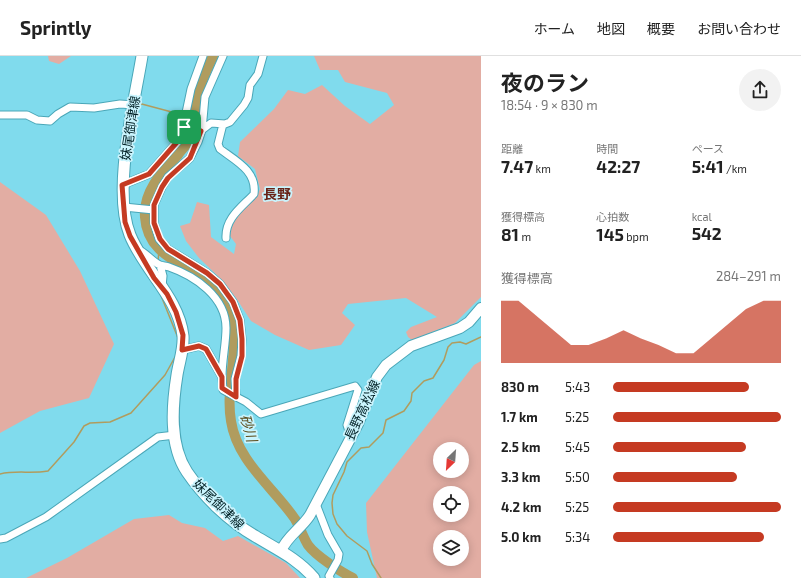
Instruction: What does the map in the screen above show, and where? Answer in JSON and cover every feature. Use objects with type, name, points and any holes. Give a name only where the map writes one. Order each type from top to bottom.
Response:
[{"type":"main road","name":"妹尾御津線","points":[[142,56],[122,185],[125,222],[137,249],[176,312],[183,335],[174,398],[175,435],[181,463],[196,485],[240,526],[301,565],[314,578]]},
{"type":"main road","name":"長野高松線","points":[[281,551],[286,541],[305,523],[316,504],[358,424],[377,377],[386,365],[411,346],[460,328],[469,322],[481,308]]},
{"type":"street","points":[[122,185],[149,174],[178,141],[184,127],[191,89],[203,56]]},
{"type":"street","points":[[222,56],[205,97],[202,131],[190,158],[168,178],[162,187],[154,205],[154,223],[160,239],[168,249],[207,273],[220,284],[233,302],[240,320],[242,339],[242,356],[236,379],[236,397]]},
{"type":"street","points":[[202,131],[211,123],[223,124],[230,122],[248,98],[250,85],[258,74],[264,56]]},
{"type":"street","points":[[0,115],[27,115],[37,120],[50,121],[70,107],[94,108],[120,104],[134,104]]},
{"type":"street","points":[[223,124],[218,144],[220,149],[250,172],[255,187],[254,194],[241,205],[230,222],[226,238]]},
{"type":"street","points":[[184,127],[202,131]]},
{"type":"street","points":[[124,207],[154,210]]},
{"type":"street","points":[[137,249],[144,251],[160,265],[163,276],[162,288]]},
{"type":"street","points":[[160,265],[168,266],[204,286],[215,296],[222,308],[226,326],[222,377],[223,390],[261,414],[265,414],[355,386],[358,390],[347,425],[350,437]]},
{"type":"street","points":[[182,350],[199,346],[206,349],[222,377]]},
{"type":"street","points":[[0,539],[6,538],[46,517],[158,437],[175,435]]},
{"type":"street","points":[[316,504],[328,535],[338,550],[338,557],[329,576],[330,578]]},
{"type":"shaded area","points":[[48,56],[71,56],[59,64],[49,61]]},
{"type":"shaded area","points":[[314,56],[481,56],[481,297],[455,323],[412,340],[408,337],[406,332],[411,327],[437,317],[406,298],[348,304],[342,313],[355,325],[341,345],[309,350],[275,335],[251,321],[222,280],[199,258],[186,241],[180,226],[190,223],[197,202],[209,205],[211,237],[234,254],[236,244],[230,236],[232,225],[244,207],[257,196],[260,189],[255,169],[238,156],[240,142],[274,109],[288,90],[305,94],[322,85],[345,106],[370,124],[394,105],[387,93],[345,82],[338,70],[320,70]]},
{"type":"shaded area","points":[[0,182],[46,215],[80,271],[114,344],[89,398],[40,411],[0,433]]},
{"type":"shaded area","points":[[481,361],[481,578],[377,578],[367,532],[366,503],[474,365]]},
{"type":"shaded area","points":[[169,515],[182,523],[205,528],[223,541],[238,536],[286,563],[300,578],[26,578],[67,558],[134,519]]},
{"type":"waterway","name":"砂川","points":[[213,56],[199,89],[194,129],[190,140],[160,175],[150,190],[145,208],[148,233],[156,245],[166,255],[215,288],[224,300],[230,314],[234,344],[230,390],[231,421],[240,449],[257,473],[295,519],[308,545],[329,563],[353,578]]},
{"type":"waterway","points":[[138,103],[183,115]]},
{"type":"waterway","points":[[158,261],[159,251]]},
{"type":"waterway","points":[[160,293],[178,338]]},
{"type":"waterway","points":[[381,578],[372,564],[367,551],[347,536],[337,524],[333,514],[333,495],[347,462],[361,448],[369,447],[383,433],[386,420],[404,411],[411,401],[412,393],[424,381],[433,378],[444,360],[448,347],[452,343],[460,342],[466,344],[481,337]]},
{"type":"waterway","points":[[0,474],[12,472],[48,471],[74,442],[84,426],[90,423],[110,422],[131,413],[165,375],[175,357]]},
{"type":"district","name":"長野","points":[[277,193]]},
{"type":"route","points":[[184,127],[201,131],[198,142],[190,158],[168,178],[162,187],[154,205],[154,223],[160,239],[168,249],[207,273],[220,284],[233,302],[240,320],[242,339],[242,356],[236,379],[236,397],[223,390],[222,377],[206,349],[199,346],[182,350],[183,335],[176,312],[167,294],[154,278],[143,260],[130,236],[125,222],[122,185],[149,174],[178,141],[184,127]]}]
